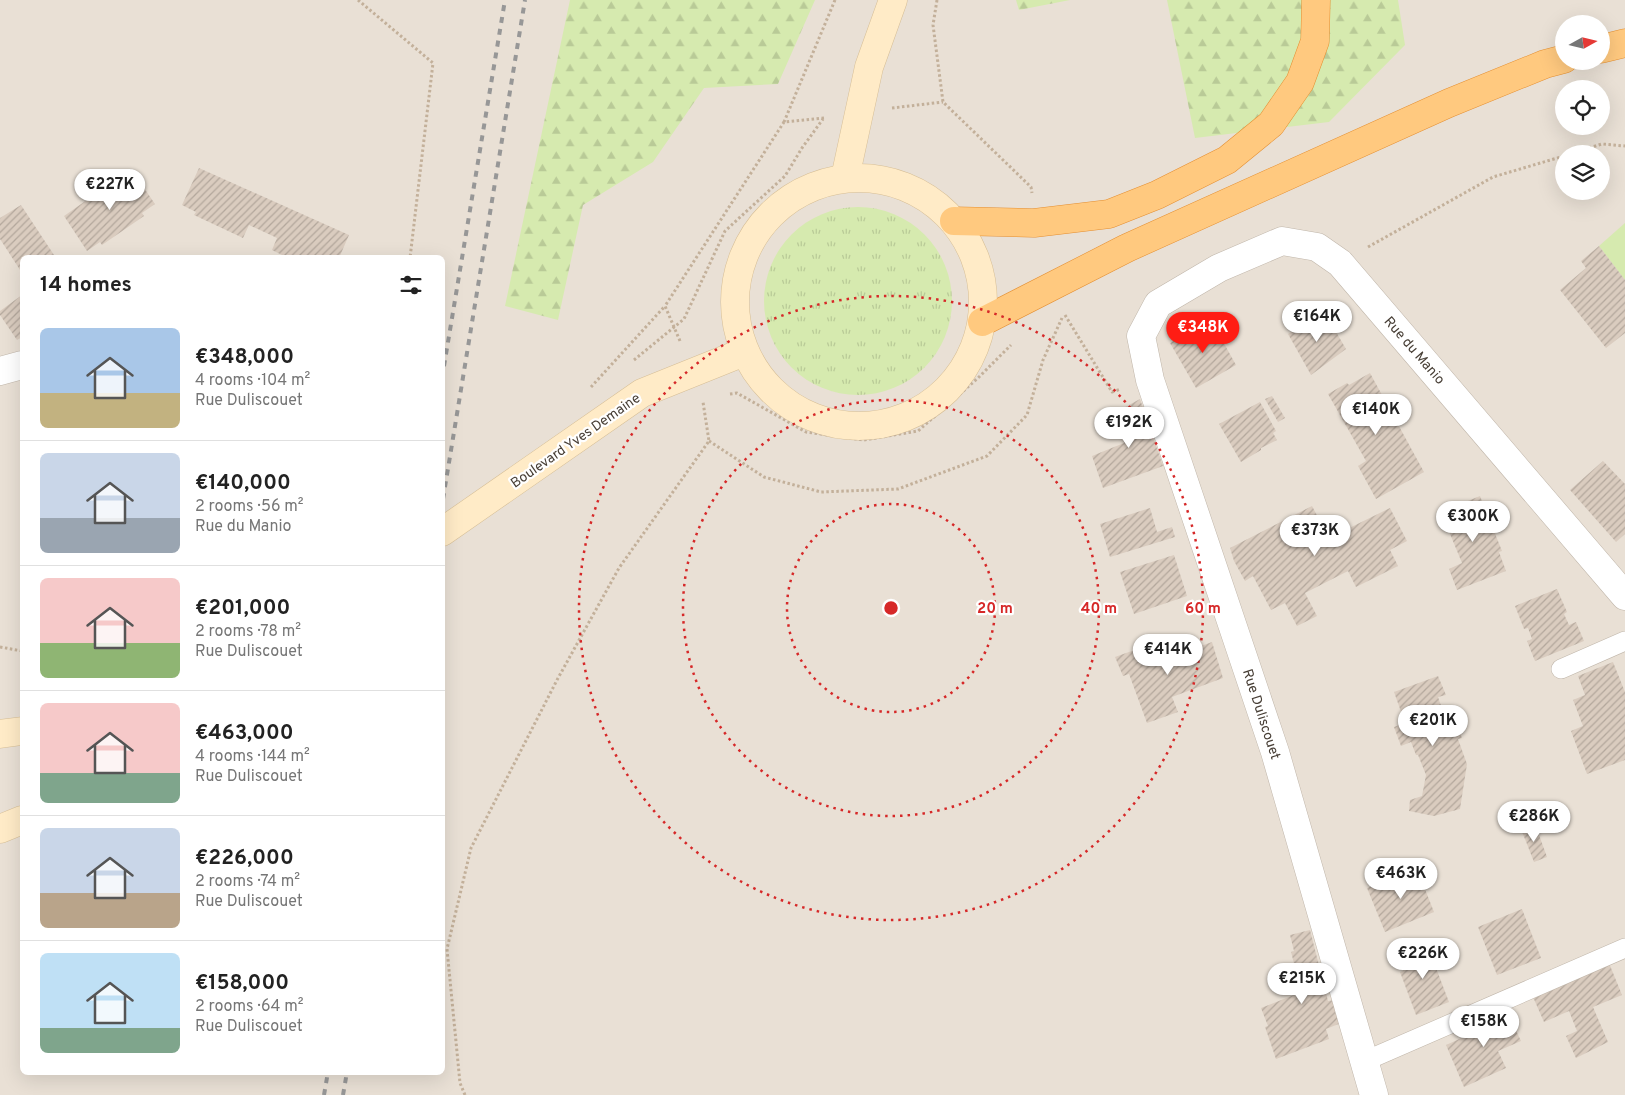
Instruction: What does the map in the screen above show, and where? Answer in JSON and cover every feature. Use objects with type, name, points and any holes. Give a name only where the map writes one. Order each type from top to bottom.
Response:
[{"type":"highway","points":[[954,220],[1034,223],[1109,214],[1157,195],[1227,160],[1271,124],[1300,82],[1315,40],[1316,0]]},
{"type":"highway","points":[[1610,47],[1625,43]]},
{"type":"highway","points":[[982,322],[1136,244],[1448,103],[1555,61]]},
{"type":"main road","points":[[845,178],[870,67],[893,0]]},
{"type":"main road","points":[[845,178],[885,180],[922,195],[954,220],[969,243],[979,268],[983,295],[982,322],[976,347],[963,371],[946,392],[917,412],[900,420],[874,427],[848,427],[821,422],[797,411],[775,395],[758,375],[744,352],[734,314],[736,276],[751,239],[775,209],[807,188],[845,178]]},
{"type":"main road","name":"Boulevard Yves Demaine","points":[[445,530],[642,393],[744,352]]},
{"type":"main road","points":[[0,734],[20,731]]},
{"type":"main road","points":[[0,830],[20,821]]},
{"type":"street","name":"Rue du Manio","points":[[1141,336],[1158,304],[1219,268],[1282,241],[1317,247],[1340,263],[1623,587]]},
{"type":"street","name":"Rue Duliscouet","points":[[1141,336],[1150,380],[1275,752],[1374,1095]]},
{"type":"street","points":[[0,371],[20,366]]},
{"type":"lane","points":[[1561,669],[1625,641]]},
{"type":"lane","points":[[1365,1061],[1625,948]]},
{"type":"path","points":[[358,0],[433,63],[410,255]]},
{"type":"path","points":[[629,364],[684,319],[726,230],[785,176],[802,148],[824,118],[827,109]]},
{"type":"path","points":[[590,389],[665,306],[784,122]]},
{"type":"path","points":[[1599,145],[1625,146]]},
{"type":"path","points":[[1340,263],[1493,177],[1555,159]]},
{"type":"path","points":[[665,306],[680,341]]},
{"type":"path","points":[[709,441],[764,477],[821,492],[898,489],[987,456],[1027,415],[1043,360],[1064,313],[1056,317]]},
{"type":"path","points":[[728,394],[736,393],[806,432],[864,440],[909,433],[918,431],[978,378],[1011,345]]},
{"type":"path","points":[[465,1095],[460,1082],[447,949],[471,848],[557,680],[619,568],[709,441],[702,398]]},
{"type":"path","points":[[0,647],[20,651]]},
{"type":"shaded area","points":[[0,0],[1625,0],[1625,1095],[0,1095]]},
{"type":"green space","points":[[570,0],[815,0],[778,84],[704,88],[653,162],[583,205],[558,320],[505,306]]},
{"type":"green space","points":[[1016,0],[1070,0],[1019,10]]},
{"type":"green space","points":[[1167,0],[1398,0],[1405,45],[1329,122],[1195,138]]},
{"type":"green space","points":[[858,207],[885,211],[902,218],[924,235],[941,257],[948,274],[952,301],[948,328],[941,345],[924,367],[902,384],[885,391],[858,395],[831,391],[814,384],[792,367],[775,345],[768,328],[764,301],[768,274],[775,257],[792,235],[814,218],[831,211]]},
{"type":"green space","points":[[1625,223],[1625,280],[1599,246]]},
{"type":"building","points":[[199,168],[349,235],[340,255],[282,255],[272,250],[277,238],[249,225],[243,238],[194,215],[196,212],[182,205]]},
{"type":"building","points":[[131,169],[155,204],[142,213],[144,216],[102,245],[100,242],[87,251],[64,216]]},
{"type":"building","points":[[21,205],[54,255],[20,255],[20,270],[0,239],[0,218]]},
{"type":"building","points":[[1599,246],[1625,280],[1625,333],[1606,348],[1560,290],[1586,268],[1581,261]]},
{"type":"building","points":[[20,296],[20,338],[17,340],[0,315],[0,311]]},
{"type":"building","points":[[1325,313],[1346,349],[1311,375],[1288,334]]},
{"type":"building","points":[[1211,320],[1236,365],[1196,388],[1170,343]]},
{"type":"building","points":[[1370,373],[1424,472],[1376,499],[1358,466],[1366,461],[1328,394]]},
{"type":"building","points":[[1272,396],[1285,418],[1278,422],[1265,399]]},
{"type":"building","points":[[1140,399],[1163,466],[1103,488],[1092,456],[1124,443],[1114,413]]},
{"type":"building","points":[[1260,402],[1276,431],[1273,433],[1277,440],[1261,448],[1261,450],[1241,462],[1219,424]]},
{"type":"building","points":[[1603,461],[1625,484],[1625,534],[1616,542],[1570,490]]},
{"type":"building","points":[[1480,496],[1502,551],[1499,552],[1506,571],[1457,590],[1449,569],[1462,563],[1441,512]]},
{"type":"building","points":[[1312,506],[1329,538],[1390,508],[1407,541],[1390,550],[1398,566],[1356,587],[1348,571],[1305,593],[1317,616],[1297,626],[1285,603],[1271,610],[1253,576],[1245,581],[1234,561],[1230,548]]},
{"type":"building","points":[[1150,508],[1157,532],[1172,527],[1175,537],[1110,557],[1100,524]]},
{"type":"building","points":[[1174,555],[1187,596],[1134,614],[1120,572]]},
{"type":"building","points":[[1557,589],[1567,612],[1564,614],[1569,625],[1576,622],[1584,641],[1535,661],[1527,641],[1532,639],[1528,628],[1524,629],[1515,606]]},
{"type":"building","points":[[1212,642],[1223,678],[1172,697],[1178,712],[1147,723],[1129,674],[1123,676],[1115,657],[1154,643],[1160,661]]},
{"type":"building","points":[[1613,662],[1625,692],[1625,760],[1587,774],[1571,731],[1583,726],[1573,700],[1585,695],[1578,676]]},
{"type":"building","points":[[1438,676],[1446,695],[1438,697],[1448,726],[1456,723],[1462,738],[1458,739],[1467,764],[1460,809],[1434,816],[1409,811],[1410,800],[1422,796],[1426,775],[1411,742],[1401,746],[1394,727],[1405,723],[1394,692]]},
{"type":"building","points":[[1535,824],[1547,857],[1534,862],[1521,829]]},
{"type":"building","points":[[1417,869],[1434,912],[1385,932],[1367,888]]},
{"type":"building","points":[[1522,909],[1541,958],[1497,975],[1478,927]]},
{"type":"building","points":[[1310,930],[1328,1001],[1334,1000],[1341,1023],[1326,1029],[1329,1039],[1276,1059],[1265,1027],[1268,1026],[1261,1008],[1294,995],[1304,1001],[1291,952],[1294,951],[1290,935]]},
{"type":"building","points":[[1434,944],[1439,957],[1433,960],[1449,1002],[1416,1015],[1400,972],[1403,971],[1398,958]]},
{"type":"building","points":[[1609,963],[1622,995],[1593,1007],[1608,1042],[1576,1058],[1566,1036],[1577,1031],[1569,1011],[1544,1022],[1533,997]]},
{"type":"building","points":[[1506,1009],[1521,1041],[1498,1051],[1506,1068],[1464,1087],[1446,1045],[1486,1027],[1481,1018]]},
{"type":"railway","points":[[445,360],[505,0]]},
{"type":"railway","points":[[445,487],[525,0]]},
{"type":"railway","points":[[324,1095],[327,1075]]},
{"type":"railway","points":[[343,1095],[346,1075]]}]
